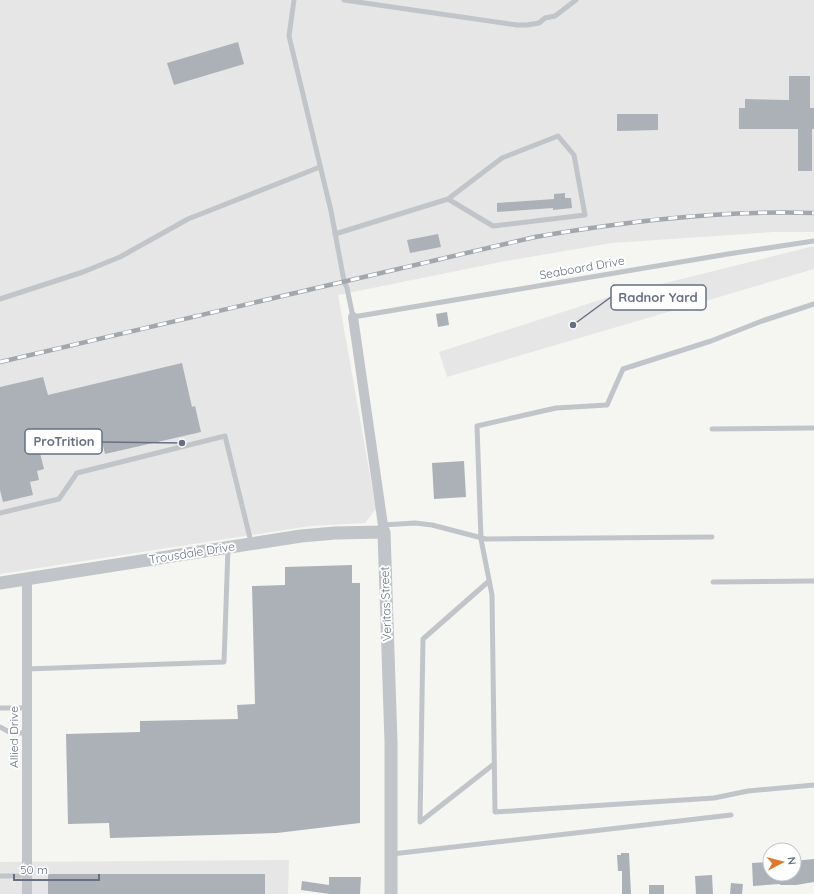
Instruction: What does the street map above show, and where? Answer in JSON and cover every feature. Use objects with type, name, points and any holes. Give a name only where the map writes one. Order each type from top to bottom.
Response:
[{"type":"street","name":"Veritas Street","points":[[353,317],[384,528],[391,742],[391,894]]},
{"type":"street","name":"Trousdale Drive","points":[[0,583],[27,580],[252,543],[318,534],[384,528]]},
{"type":"street","name":"Allied Drive","points":[[27,580],[27,894]]},
{"type":"lane","points":[[294,0],[289,36],[353,317]]},
{"type":"lane","points":[[344,0],[517,25],[527,25],[555,16],[576,0]]},
{"type":"lane","points":[[335,234],[448,199],[502,158],[558,136],[574,154],[585,215],[493,226],[448,199]]},
{"type":"lane","points":[[0,299],[83,272],[120,257],[188,219],[320,167]]},
{"type":"lane","name":"Seaboard Drive","points":[[353,317],[814,241]]},
{"type":"lane","points":[[814,304],[762,321],[711,341],[623,369],[607,405],[556,408],[477,426],[481,539],[492,595],[495,812],[714,798],[748,791],[814,785]]},
{"type":"lane","points":[[712,429],[814,428]]},
{"type":"lane","points":[[0,513],[59,499],[78,473],[224,436],[252,543]]},
{"type":"lane","points":[[384,528],[415,523],[432,525],[481,539],[712,537]]},
{"type":"lane","points":[[27,670],[224,662],[228,547]]},
{"type":"lane","points":[[489,581],[423,640],[420,822],[494,764]]},
{"type":"lane","points":[[712,582],[814,581]]},
{"type":"lane","points":[[0,708],[27,708]]},
{"type":"lane","points":[[0,727],[12,732],[27,734]]},
{"type":"lane","points":[[391,854],[731,815]]},
{"type":"lane","points":[[0,876],[27,876]]},
{"type":"shaded area","points":[[0,0],[814,0],[814,232],[774,232],[612,243],[506,261],[338,295],[376,509],[365,523],[310,526],[0,574]]},
{"type":"shaded area","points":[[814,246],[814,269],[447,377],[439,352],[609,297]]},
{"type":"shaded area","points":[[289,860],[288,894],[0,894],[0,862]]},
{"type":"building","points":[[238,42],[244,64],[174,85],[167,63]]},
{"type":"building","points":[[789,76],[810,76],[810,108],[814,108],[814,129],[812,129],[812,171],[798,171],[798,129],[739,129],[739,108],[745,108],[745,99],[789,100]]},
{"type":"building","points":[[617,114],[658,114],[658,130],[617,131]]},
{"type":"building","points":[[565,193],[565,198],[571,198],[572,208],[497,212],[497,203],[554,199],[554,194]]},
{"type":"building","points":[[438,234],[441,247],[410,253],[407,240]]},
{"type":"building","points":[[447,312],[449,325],[438,327],[436,314]]},
{"type":"building","points":[[182,363],[192,407],[195,406],[201,432],[105,454],[99,429],[58,438],[61,448],[40,453],[44,469],[37,471],[39,480],[30,482],[33,495],[3,502],[0,490],[0,387],[43,377],[48,395]]},
{"type":"building","points":[[464,461],[466,497],[434,499],[432,463]]},
{"type":"building","points":[[352,565],[352,583],[360,583],[360,823],[277,833],[110,838],[109,823],[68,824],[66,734],[140,732],[140,721],[238,719],[237,705],[255,704],[252,586],[285,585],[285,567]]},
{"type":"building","points":[[621,853],[629,853],[631,894],[622,894],[622,871],[618,871],[617,855],[621,855]]},
{"type":"building","points":[[814,859],[814,882],[796,885],[780,884],[753,886],[752,863],[762,862],[762,882],[802,882],[802,860]]},
{"type":"building","points":[[48,874],[265,874],[265,894],[48,894]]},
{"type":"building","points":[[712,875],[713,894],[696,894],[695,876]]},
{"type":"building","points":[[329,877],[361,877],[360,894],[330,894],[301,890],[302,881],[329,885]]},
{"type":"building","points":[[731,883],[743,884],[742,894],[730,894]]},
{"type":"building","points":[[649,885],[664,885],[664,894],[649,894]]},
{"type":"railway","points":[[0,362],[535,237],[604,226],[674,218],[744,213],[814,213]]},
{"type":"place","name":"Radnor Yard","points":[[573,325]]},
{"type":"place","name":"ProTrition","points":[[182,443]]}]
